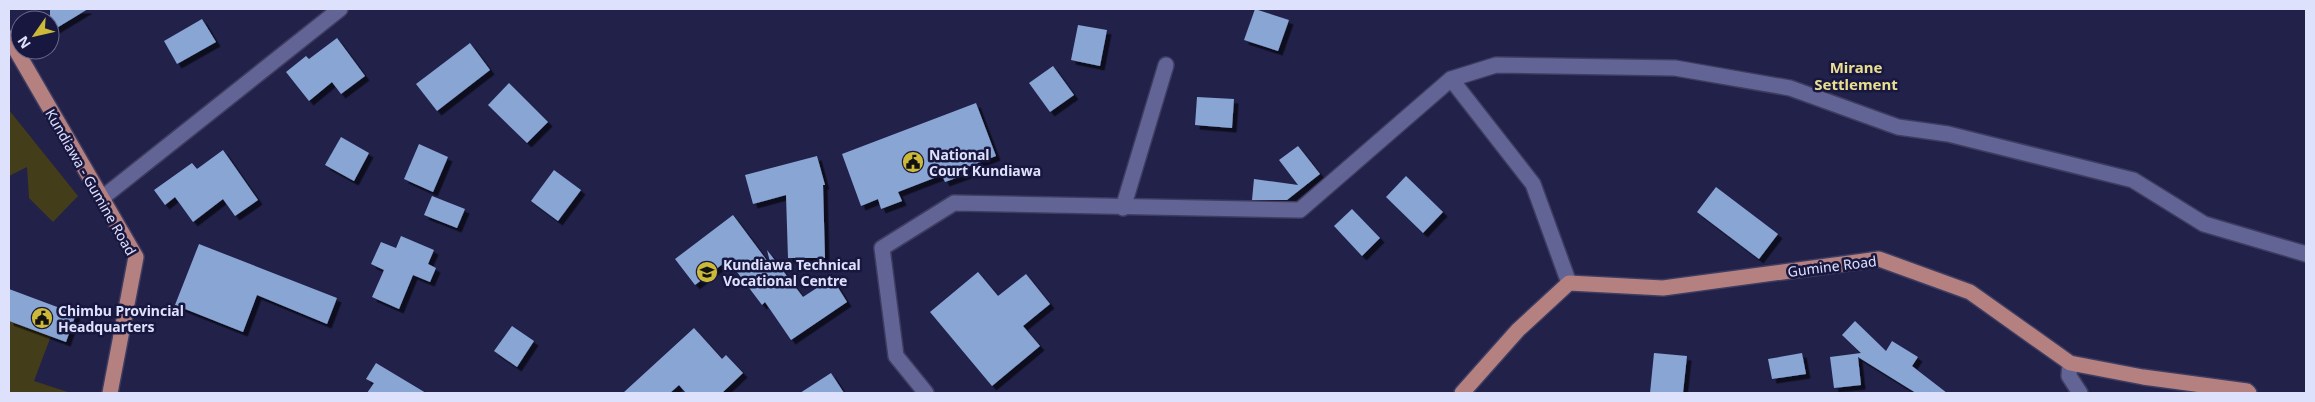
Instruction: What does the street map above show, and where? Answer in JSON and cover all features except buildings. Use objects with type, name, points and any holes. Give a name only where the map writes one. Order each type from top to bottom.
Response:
[{"type":"main road","name":"Kundiawa - Gumine Road","points":[[9,38],[136,256],[110,393]]},
{"type":"main road","name":"Gumine Road","points":[[1569,283],[1662,288],[1879,259],[1970,292],[2070,363],[2143,377],[2247,391],[2249,393]]},
{"type":"main road","points":[[1462,393],[1518,330],[1569,283]]},
{"type":"street","points":[[102,198],[340,9]]},
{"type":"street","points":[[1123,208],[1166,65]]},
{"type":"street","points":[[926,393],[896,356],[882,248],[954,203],[1123,208],[1300,210],[1451,79],[1496,65],[1675,68],[1790,88],[1898,127],[1948,134],[2133,180],[2204,224],[2306,254]]},
{"type":"street","points":[[1451,79],[1533,184],[1569,283]]},
{"type":"street","points":[[2070,363],[2069,376],[2080,393]]},
{"type":"shaded area","points":[[9,110],[78,196],[53,222],[29,198],[27,167],[9,176]]},
{"type":"shaded area","points":[[9,321],[51,336],[34,381],[71,393],[9,393]]},
{"type":"place","name":"National Court Kundiawa","points":[[913,162]]},
{"type":"place","name":"Kundiawa Technical Vocational Centre","points":[[707,272]]},
{"type":"place","name":"Chimbu Provincial Headquarters","points":[[42,318]]},
{"type":"district","name":"Mirane Settlement","points":[[1856,76]]}]
